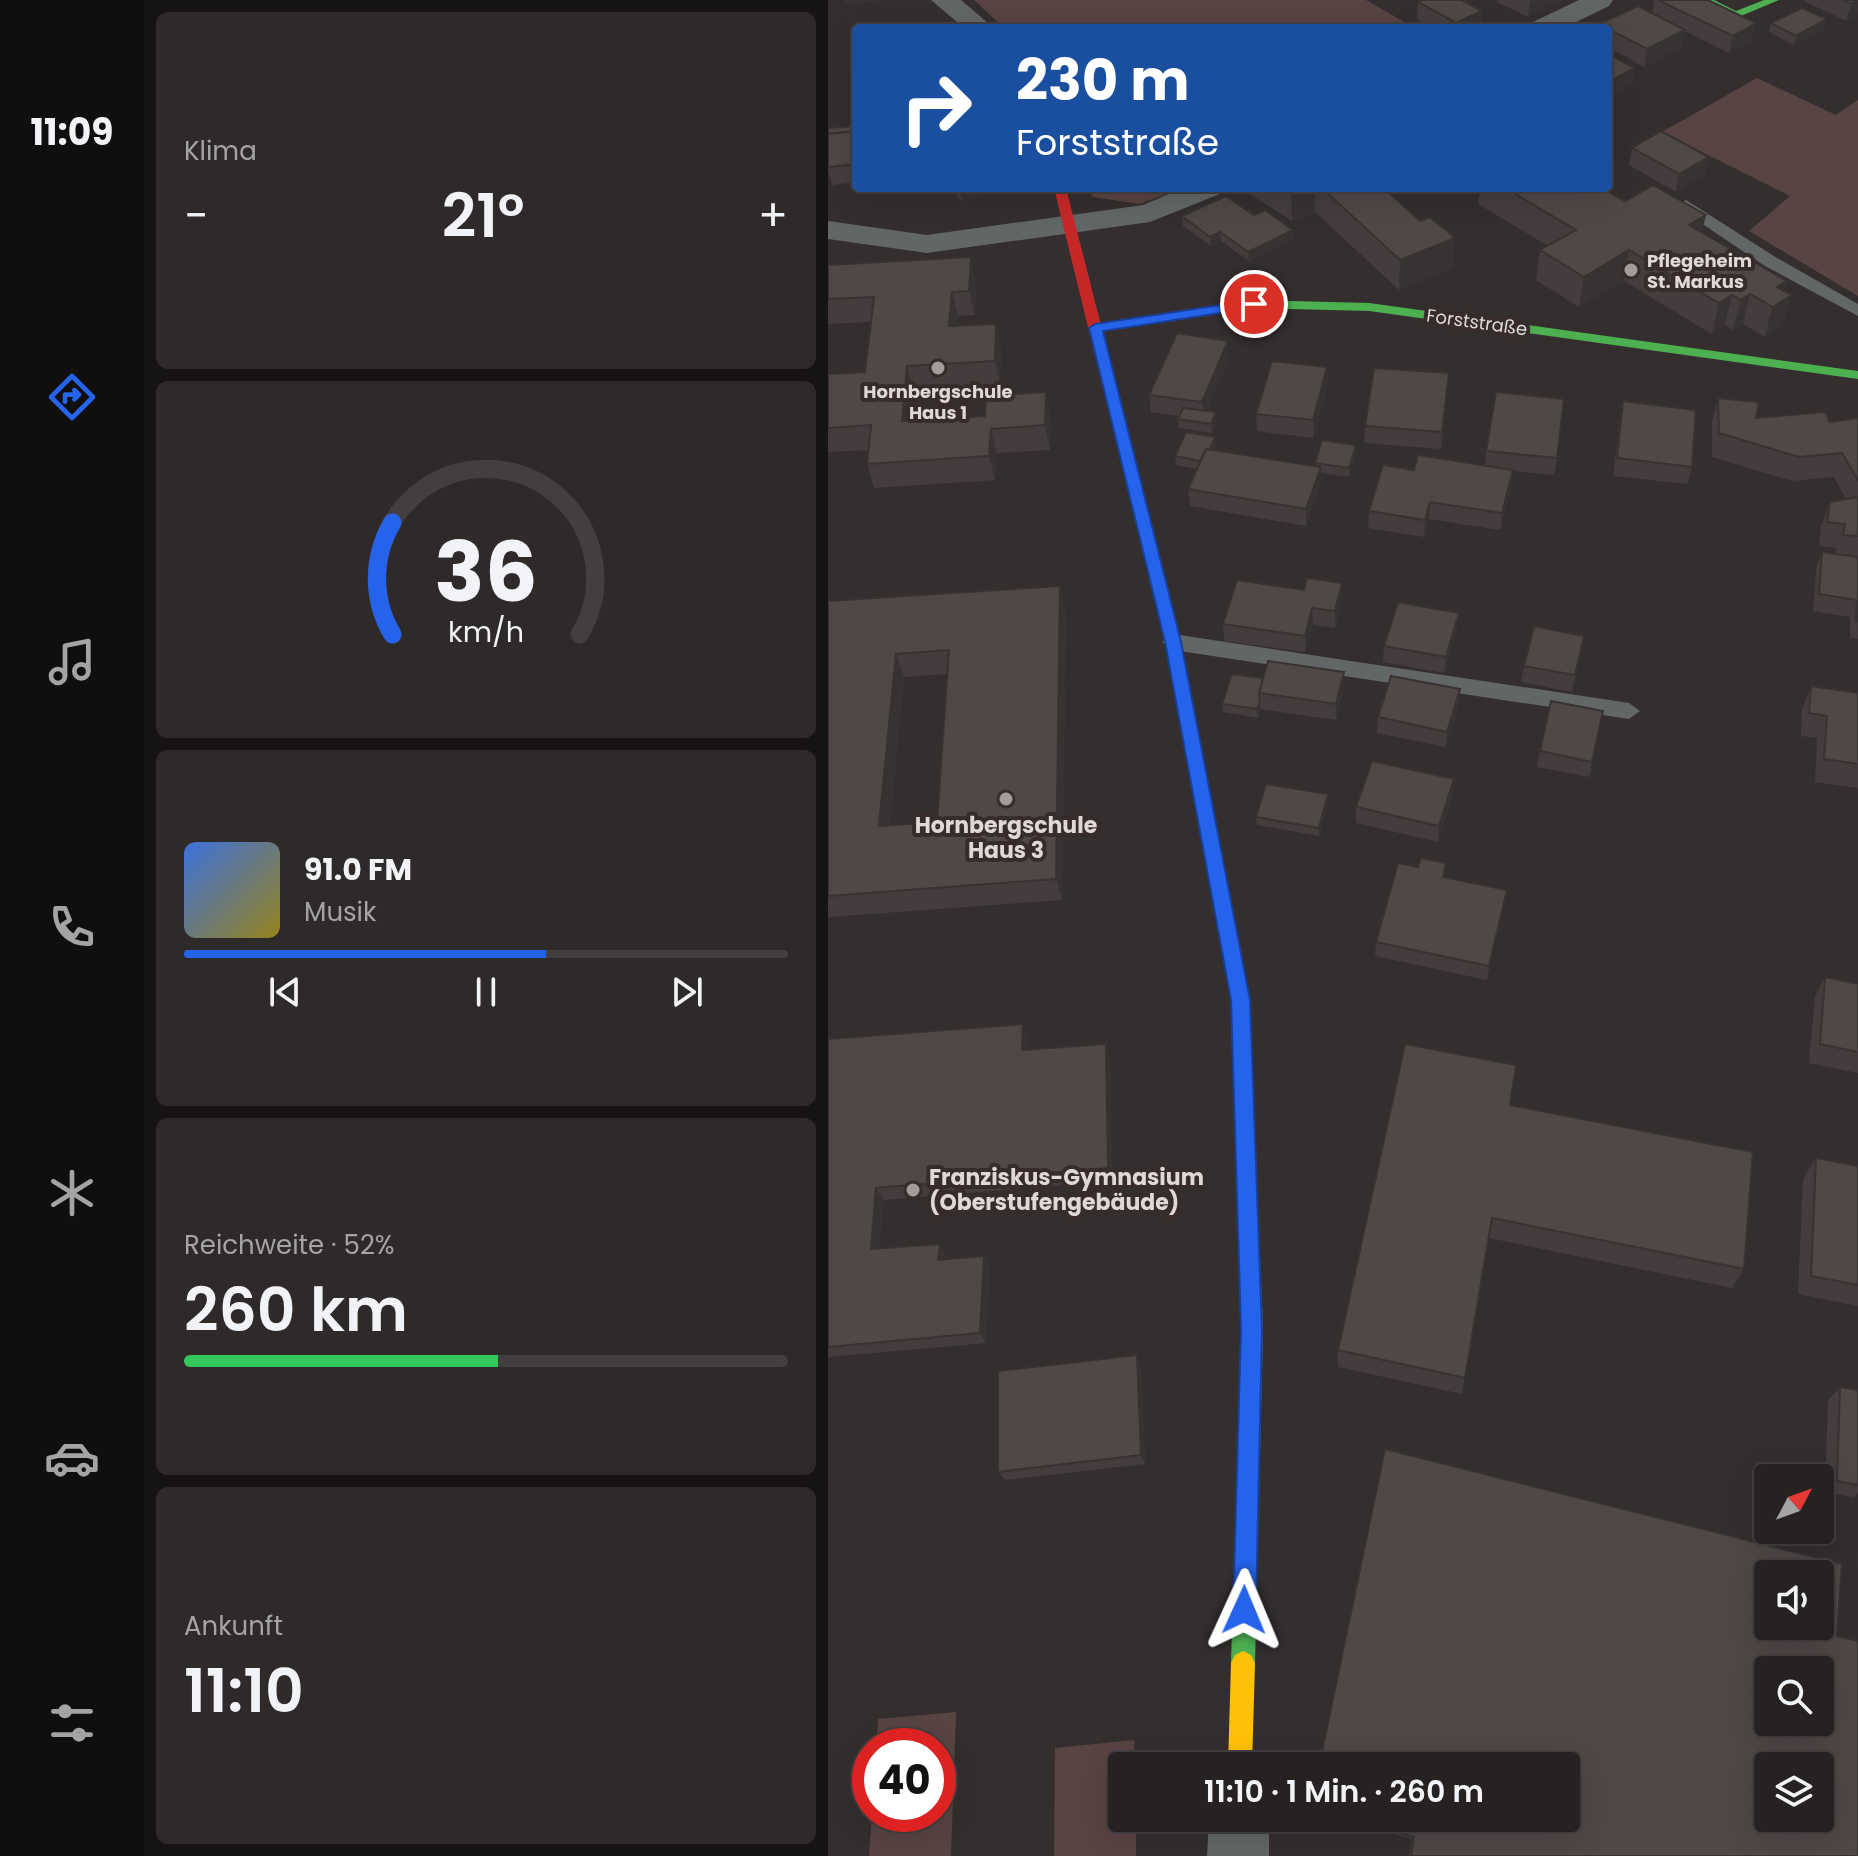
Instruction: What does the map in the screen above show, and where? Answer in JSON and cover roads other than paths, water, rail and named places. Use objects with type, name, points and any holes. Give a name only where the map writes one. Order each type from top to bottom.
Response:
[{"type":"street","points":[[944,0],[976,24]]},
{"type":"street","points":[[1551,24],[1600,0]]},
{"type":"street","points":[[1705,0],[1736,15],[1774,0]]},
{"type":"street","points":[[1061,192],[1173,642],[1240,1000],[1252,1329],[1240,1752]]},
{"type":"street","points":[[828,230],[927,244],[1150,213],[1200,192]]},
{"type":"street","name":"Forststraße","points":[[1095,328],[1254,304],[1369,307],[1858,375]]},
{"type":"street","points":[[1238,1856],[1239,1832]]},
{"type":"lane","points":[[1686,205],[1771,262],[1858,311]]},
{"type":"lane","points":[[1173,642],[1629,711]]},
{"type":"place","name":"Pflegeheim St. Markus","points":[[1631,270]]},
{"type":"place","name":"Hornbergschule Haus 1","points":[[938,368]]},
{"type":"place","name":"Hornbergschule Haus 3","points":[[1006,799]]},
{"type":"place","name":"Franziskus-Gymnasium (Oberstufengebäude)","points":[[913,1190]]}]
